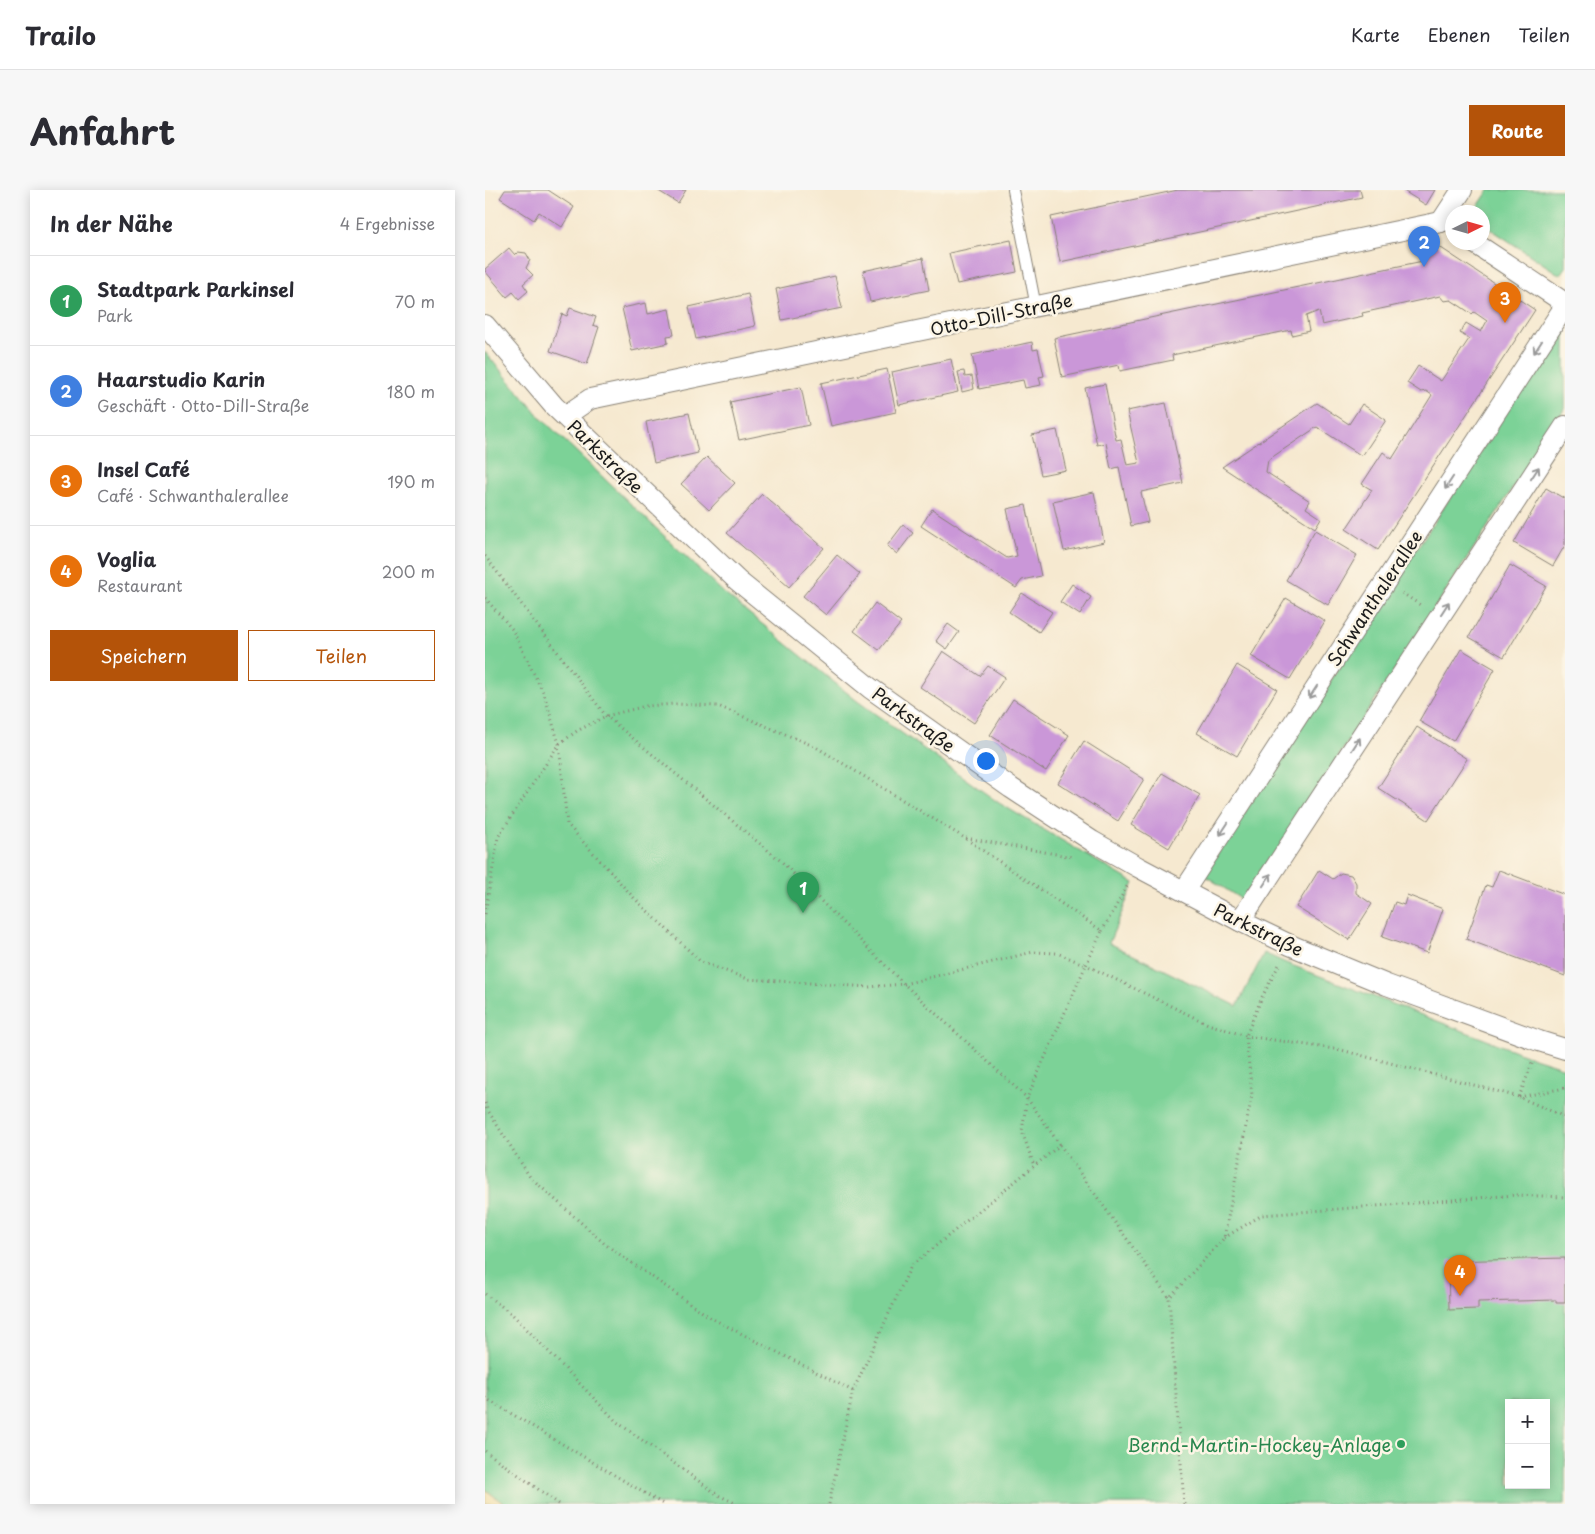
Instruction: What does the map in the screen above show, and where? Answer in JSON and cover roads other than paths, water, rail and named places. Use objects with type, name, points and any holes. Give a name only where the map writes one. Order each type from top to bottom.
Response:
[{"type":"street","points":[[1456,205],[1462,190]]},
{"type":"street","name":"Otto-Dill-Straße","points":[[565,416],[590,399],[1036,307],[1445,226]]},
{"type":"street","points":[[1485,250],[1565,305]]},
{"type":"street","name":"Schwanthalerallee","points":[[1184,891],[1565,305]]},
{"type":"street","name":"Parkstraße","points":[[485,325],[555,406],[738,581],[871,688],[1011,788],[1092,841],[1138,867],[1289,945],[1387,985],[1565,1049]]},
{"type":"street","points":[[1240,921],[1565,426]]},
{"type":"lane","points":[[1013,190],[1036,307]]},
{"type":"place","name":"Haarstudio Karin","points":[[1424,267]]},
{"type":"place","name":"Insel Café","points":[[1505,323]]},
{"type":"place","name":"Stadtpark Parkinsel","points":[[803,913]]},
{"type":"place","name":"Voglia","points":[[1460,1296]]},
{"type":"place","name":"Bernd-Martin-Hockey-Anlage","points":[[1401,1444]]}]
